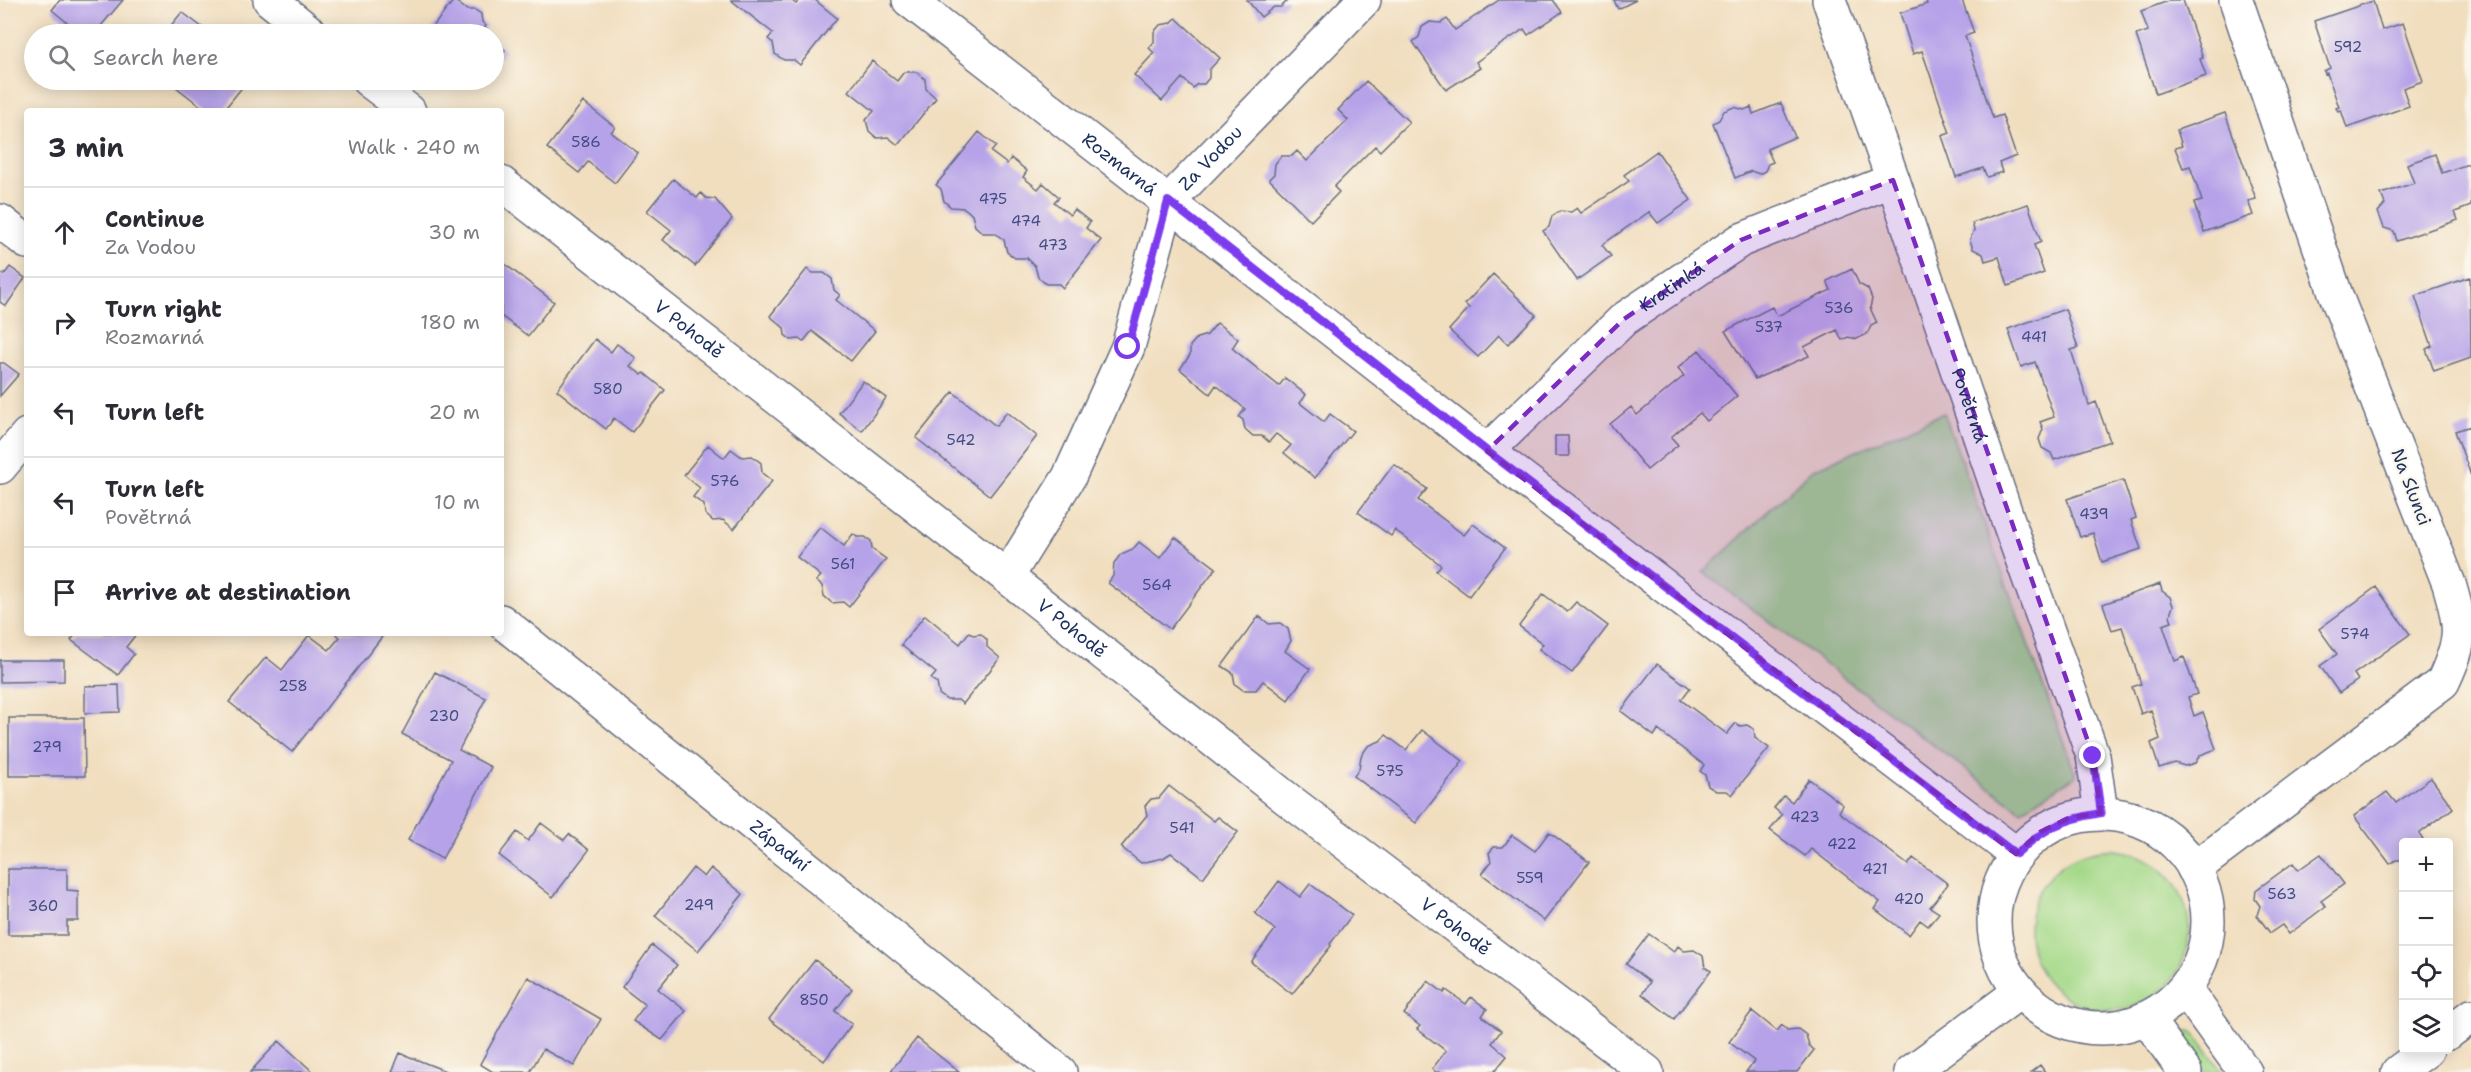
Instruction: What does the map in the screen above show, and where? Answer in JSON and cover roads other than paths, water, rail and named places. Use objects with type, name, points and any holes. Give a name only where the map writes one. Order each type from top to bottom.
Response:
[{"type":"street","points":[[270,0],[300,24]]},
{"type":"street","name":"Rozmarná","points":[[909,0],[1487,451],[2016,854]]},
{"type":"street","name":"Za Vodou","points":[[1007,577],[1069,477],[1128,347],[1168,201],[1364,0]]},
{"type":"street","name":"Povětrná","points":[[1828,0],[1893,180],[2008,520],[2093,756],[2101,813]]},
{"type":"street","name":"Na Slunci","points":[[2194,869],[2443,682],[2457,652],[2459,618],[2449,584],[2337,298],[2236,0]]},
{"type":"street","points":[[381,90],[405,108]]},
{"type":"street","name":"Kratinká","points":[[1487,451],[1624,319],[1741,240],[1893,180]]},
{"type":"street","name":"V Pohodě","points":[[504,185],[1007,577],[1286,798],[1647,1072]]},
{"type":"street","points":[[0,221],[24,240]]},
{"type":"street","points":[[0,467],[24,439]]},
{"type":"street","name":"Západní","points":[[504,623],[1060,1072]]},
{"type":"street","points":[[2101,813],[2133,818],[2161,832],[2185,854],[2194,869],[2203,886],[2208,922],[2202,957],[2185,989],[2168,1006],[2147,1019],[2113,1029],[2077,1026],[2043,1013],[2018,993],[1999,957],[1994,922],[1999,886],[2016,854],[2040,832],[2069,818],[2101,813]]},
{"type":"street","points":[[2185,989],[2245,1072]]},
{"type":"street","points":[[1911,1072],[2018,993]]},
{"type":"street","points":[[2453,1029],[2471,1016]]},
{"type":"street","points":[[2147,1019],[2185,1072]]},
{"type":"street","points":[[2398,1072],[2422,1054]]}]
